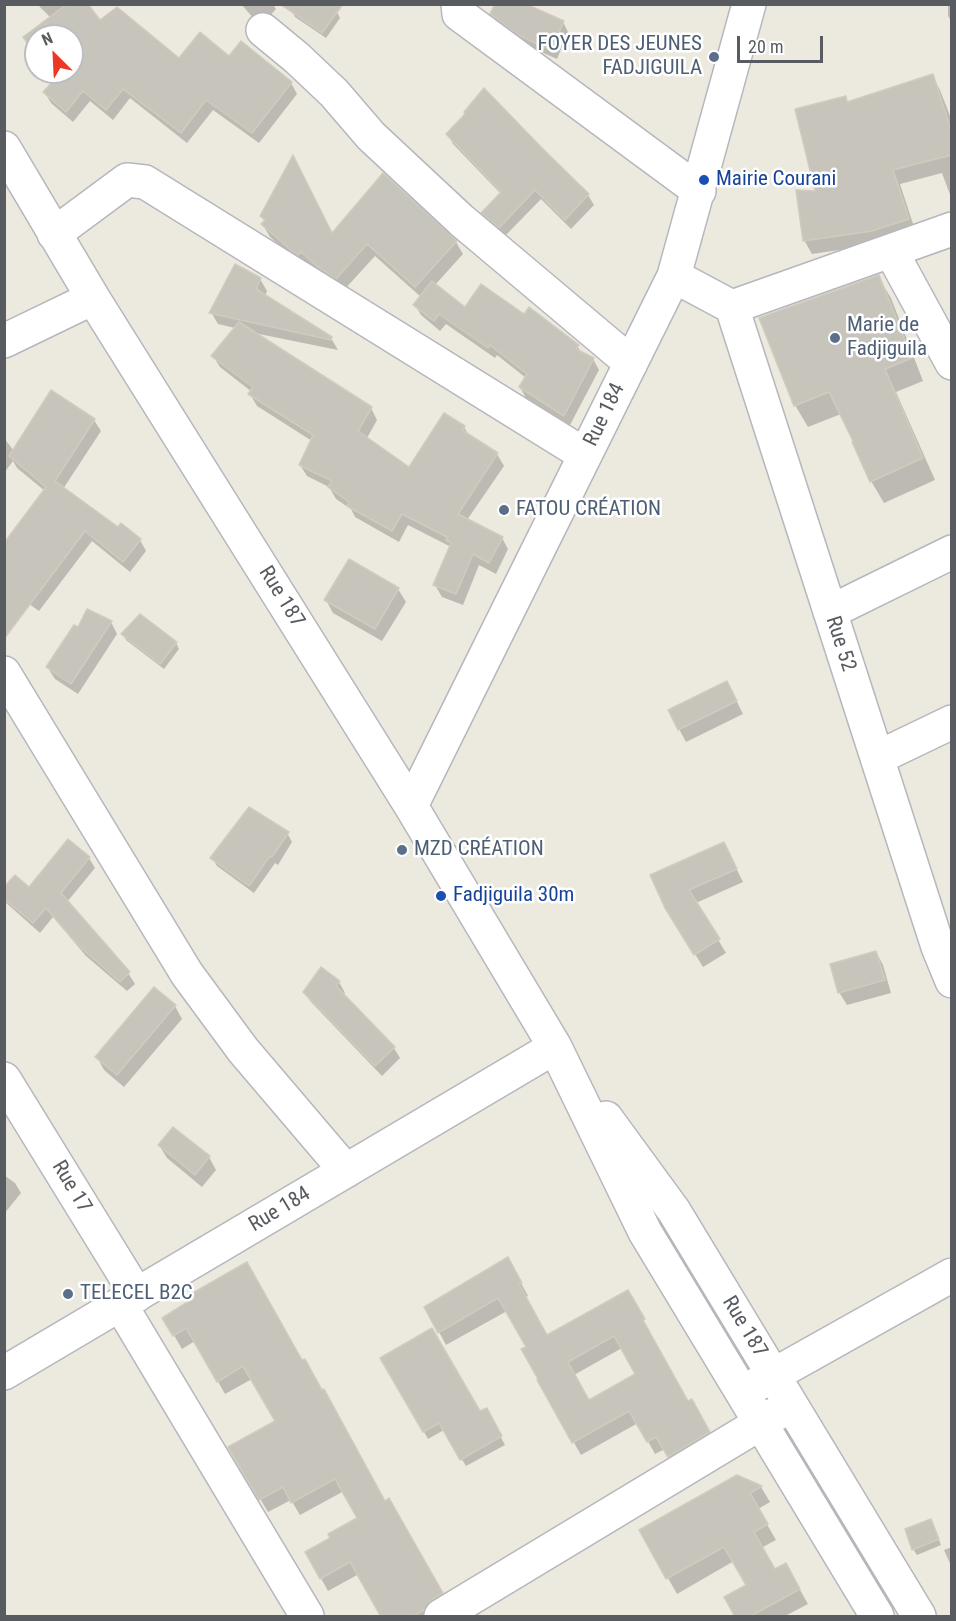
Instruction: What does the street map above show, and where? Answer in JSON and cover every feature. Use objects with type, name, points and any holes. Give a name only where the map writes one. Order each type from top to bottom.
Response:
[{"type":"street","points":[[458,4],[459,14],[699,191]]},
{"type":"street","name":"Rue 184","points":[[411,806],[674,276],[749,4]]},
{"type":"street","points":[[263,30],[334,93],[371,136],[461,220],[631,363]]},
{"type":"street","name":"Rue 187","points":[[4,148],[93,298],[411,806],[555,1047],[645,1232],[877,1617]]},
{"type":"street","points":[[54,234],[127,180],[145,182],[585,455]]},
{"type":"street","points":[[674,276],[732,307],[951,229]]},
{"type":"street","points":[[891,250],[951,363]]},
{"type":"street","points":[[4,341],[93,298]]},
{"type":"street","name":"Rue 52","points":[[732,307],[877,758],[945,942],[951,981]]},
{"type":"street","points":[[830,612],[951,552]]},
{"type":"street","points":[[4,673],[187,974],[243,1050],[346,1171]]},
{"type":"street","points":[[877,758],[951,722]]},
{"type":"street","name":"Rue 184","points":[[4,1373],[555,1047]]},
{"type":"street","name":"Rue 187","points":[[555,1047],[674,1211],[919,1617]]},
{"type":"street","name":"Rue 17","points":[[4,1078],[307,1617]]},
{"type":"street","points":[[742,1393],[951,1275]]},
{"type":"street","points":[[441,1617],[791,1405]]},
{"type":"street","points":[[809,1504],[840,1485]]},
{"type":"building","points":[[67,4],[88,4],[100,20],[117,7],[179,58],[200,32],[229,56],[241,41],[292,82],[252,133],[206,100],[181,133],[123,89],[106,110],[83,91],[66,112],[43,92],[50,84],[84,84],[84,24],[40,24]]},
{"type":"building","points":[[280,4],[343,4],[322,33]]},
{"type":"building","points":[[495,4],[526,4],[564,21],[551,50],[520,36],[490,14]]},
{"type":"building","points":[[933,74],[951,130],[951,155],[893,170],[909,219],[872,231],[803,241],[796,190],[815,191],[795,109],[846,96],[847,102]]},
{"type":"building","points":[[484,88],[589,194],[565,220],[535,190],[499,228],[481,213],[501,192],[446,134],[465,114],[464,112]]},
{"type":"building","points":[[293,155],[332,233],[383,173],[457,241],[415,287],[367,244],[336,279],[301,252],[298,255],[292,251],[261,224],[265,220],[260,216]]},
{"type":"building","points":[[235,264],[261,278],[256,289],[332,337],[331,340],[209,313]]},
{"type":"building","name":"Marie de Fadjiguila","points":[[879,275],[912,358],[885,369],[923,458],[870,482],[829,392],[794,406],[759,318]]},
{"type":"building","points":[[432,281],[465,307],[481,284],[524,314],[529,307],[579,345],[576,349],[594,358],[564,416],[519,387],[527,374],[490,345],[488,348],[439,314],[434,321],[413,305]]},
{"type":"building","points":[[239,322],[372,407],[358,431],[409,467],[444,413],[465,426],[462,430],[498,453],[458,514],[503,537],[489,563],[473,554],[456,594],[433,585],[451,543],[446,540],[447,537],[402,514],[392,531],[347,506],[349,502],[328,487],[332,481],[299,465],[313,435],[248,394],[253,387],[211,356]]},
{"type":"building","points":[[51,390],[95,419],[55,481],[118,527],[121,523],[141,539],[123,562],[85,531],[4,639],[4,543],[46,487],[9,456]]},
{"type":"building","points":[[349,559],[399,588],[375,629],[324,600]]},
{"type":"building","points":[[87,609],[112,621],[71,684],[46,667],[74,625],[78,627]]},
{"type":"building","points":[[140,614],[177,642],[160,664],[121,634]]},
{"type":"building","points":[[727,681],[737,701],[678,730],[668,710]]},
{"type":"building","points":[[249,807],[289,832],[249,886],[210,858]]},
{"type":"building","points":[[68,839],[90,857],[61,893],[130,972],[120,982],[78,945],[46,908],[33,923],[4,899],[4,887],[15,875],[29,887]]},
{"type":"building","points":[[724,842],[737,869],[689,890],[720,939],[694,955],[665,908],[650,875]]},
{"type":"building","points":[[876,951],[885,980],[838,993],[830,964]]},
{"type":"building","points":[[321,967],[340,981],[336,986],[395,1047],[375,1066],[303,992]]},
{"type":"building","points":[[154,987],[176,1005],[117,1075],[95,1057]]},
{"type":"building","points":[[173,1127],[210,1156],[195,1175],[158,1145]]},
{"type":"building","points":[[508,1257],[522,1283],[519,1284],[547,1335],[628,1290],[688,1401],[692,1399],[710,1432],[668,1457],[656,1437],[647,1442],[629,1411],[572,1443],[521,1349],[526,1347],[498,1298],[438,1333],[424,1307]],"holes":[[[614,1336],[635,1374],[589,1400],[568,1362]]]},
{"type":"building","points":[[247,1262],[302,1360],[305,1359],[322,1390],[324,1389],[385,1501],[389,1498],[443,1593],[431,1600],[424,1610],[411,1617],[381,1617],[350,1562],[320,1579],[305,1552],[330,1538],[328,1534],[357,1518],[335,1479],[291,1503],[283,1487],[259,1500],[228,1447],[275,1421],[243,1366],[217,1382],[186,1328],[173,1336],[162,1318],[194,1298],[191,1294]]},
{"type":"building","points":[[432,1328],[480,1411],[487,1408],[502,1436],[460,1460],[439,1423],[423,1432],[380,1358]]},
{"type":"building","points":[[737,1475],[762,1486],[750,1493],[768,1524],[754,1532],[775,1569],[786,1563],[800,1589],[749,1617],[735,1617],[724,1597],[746,1585],[724,1547],[666,1579],[639,1530]]},
{"type":"building","points":[[931,1519],[939,1539],[912,1550],[905,1529]]},
{"type":"place","name":"FOYER DES JEUNES FADJIGUILA","points":[[714,57]]},
{"type":"place","name":"Mairie Courani","points":[[704,180]]},
{"type":"place","name":"Marie de Fadjiguila","points":[[835,338]]},
{"type":"place","name":"FATOU CRÉATION","points":[[504,510]]},
{"type":"place","name":"MZD CRÉATION","points":[[402,850]]},
{"type":"place","name":"Fadjiguila 30m","points":[[441,896]]},
{"type":"place","name":"TELECEL B2C","points":[[68,1294]]}]
